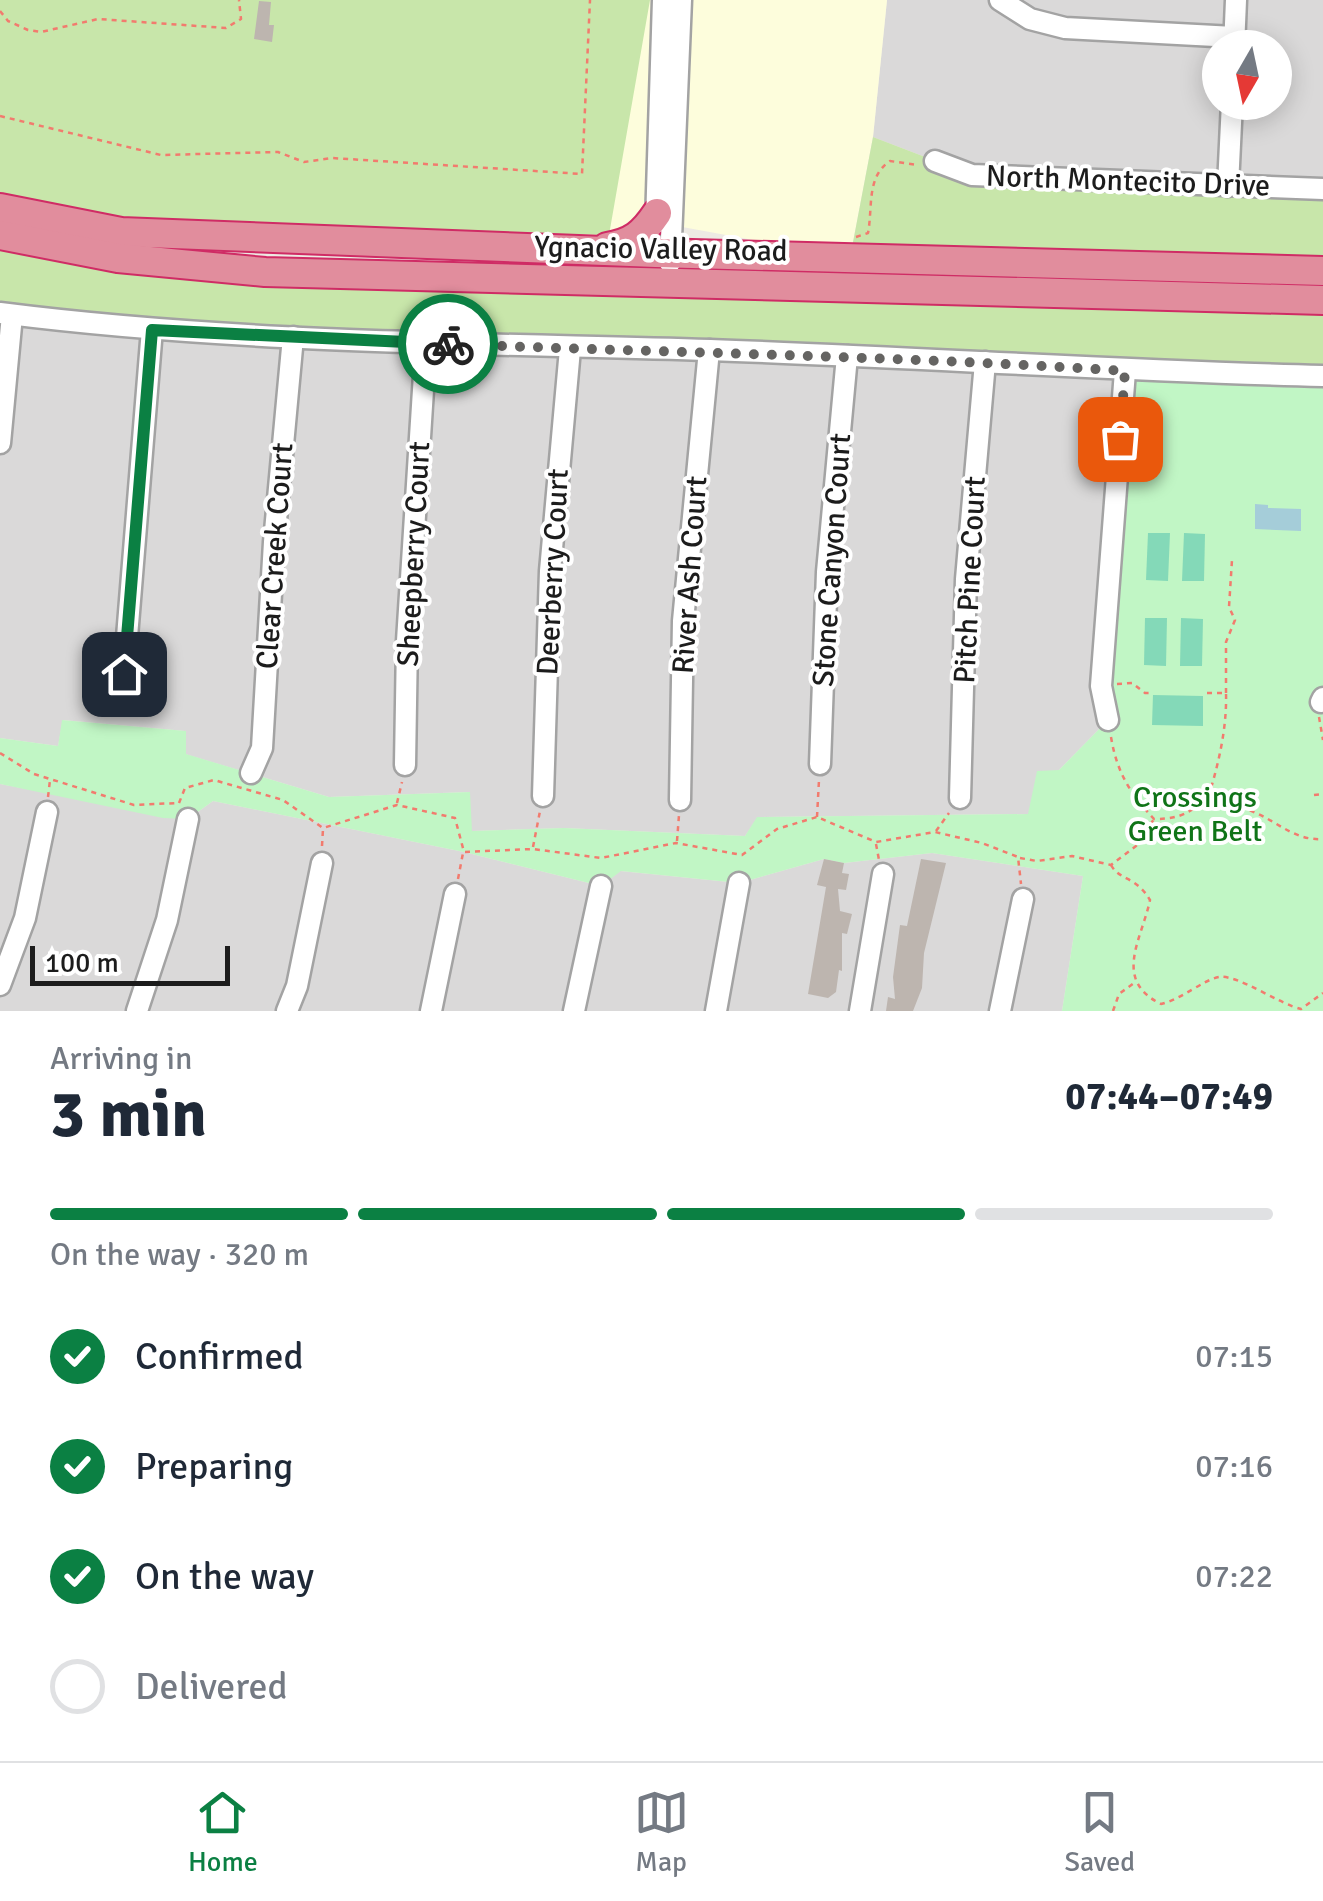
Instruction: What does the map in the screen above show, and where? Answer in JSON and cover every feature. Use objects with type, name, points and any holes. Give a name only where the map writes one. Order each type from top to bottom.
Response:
[{"type":"highway","name":"Ygnacio Valley Road","points":[[0,208],[120,232],[588,250],[665,263],[1323,300]]},
{"type":"highway","points":[[588,250],[626,244],[645,231],[657,213]]},
{"type":"highway","name":"Ygnacio Valley Road","points":[[0,235],[118,258],[265,272],[855,258],[1323,271]]},
{"type":"street","points":[[663,0],[657,213],[665,263]]},
{"type":"street","points":[[665,263],[681,0]]},
{"type":"street","points":[[1000,0],[1030,19],[1066,28],[1202,39]]},
{"type":"street","points":[[1235,30],[1236,0]]},
{"type":"street","points":[[1228,186],[1231,120]]},
{"type":"street","name":"North Montecito Drive","points":[[935,162],[972,175],[1323,188]]},
{"type":"street","points":[[0,443],[6,314],[152,330],[292,338],[709,350],[1125,371],[1323,376]]},
{"type":"street","points":[[124,674],[152,330]]},
{"type":"street","name":"Clear Creek Court","points":[[251,773],[262,748],[274,542],[292,338]]},
{"type":"street","name":"Sheepberry Court","points":[[405,765],[407,641],[426,343]]},
{"type":"street","name":"Deerberry Court","points":[[542,796],[550,572],[570,349]]},
{"type":"street","name":"River Ash Court","points":[[680,800],[683,620],[709,350]]},
{"type":"street","name":"Stone Canyon Court","points":[[820,764],[827,572],[847,356]]},
{"type":"street","name":"Pitch Pine Court","points":[[960,798],[966,579],[985,362]]},
{"type":"street","points":[[1108,720],[1101,686],[1125,371]]},
{"type":"street","points":[[0,985],[25,918],[47,812]]},
{"type":"street","points":[[137,1011],[166,920],[188,819]]},
{"type":"street","points":[[287,1011],[296,986],[322,863]]},
{"type":"street","points":[[860,1011],[882,874]]},
{"type":"street","points":[[716,1011],[739,883]]},
{"type":"street","points":[[574,1011],[601,886]]},
{"type":"street","points":[[431,1011],[455,894]]},
{"type":"street","points":[[1000,1011],[1023,899]]},
{"type":"path","points":[[0,10],[8,20],[41,32],[98,19],[226,28],[240,20],[239,0]]},
{"type":"path","points":[[0,116],[162,155],[278,152],[304,162],[332,158],[582,174],[590,0]]},
{"type":"path","points":[[855,258],[856,236],[863,236],[869,229],[874,182],[882,167],[890,161],[902,161],[911,167],[935,162]]},
{"type":"path","points":[[1108,720],[1116,766],[1129,792],[1154,819],[1176,819],[1193,812],[1210,795],[1220,758],[1226,642],[1235,620],[1230,607],[1232,560]]},
{"type":"path","points":[[1101,686],[1132,683],[1151,693]]},
{"type":"path","points":[[1207,693],[1226,693]]},
{"type":"path","points":[[1322,700],[1318,725],[1323,740]]},
{"type":"path","points":[[0,753],[34,774],[134,805],[178,803],[185,788],[214,780],[284,800],[323,828]]},
{"type":"path","points":[[817,816],[820,764]]},
{"type":"path","points":[[397,805],[405,765]]},
{"type":"path","points":[[1314,796],[1323,794]]},
{"type":"path","points":[[1210,795],[1253,812],[1294,836],[1323,839]]},
{"type":"path","points":[[533,849],[542,796]]},
{"type":"path","points":[[935,832],[960,798]]},
{"type":"path","points":[[676,843],[680,800]]},
{"type":"path","points":[[323,828],[397,805],[455,818],[464,852],[455,894]]},
{"type":"path","points":[[464,852],[533,849],[601,858],[676,843],[742,855],[777,828],[817,816],[876,842],[935,832],[982,843],[1018,858],[1037,861],[1072,856],[1111,865]]},
{"type":"path","points":[[1111,865],[1136,846],[1154,819]]},
{"type":"path","points":[[322,863],[323,828]]},
{"type":"path","points":[[1018,858],[1023,899]]},
{"type":"path","points":[[1111,865],[1114,872],[1140,883],[1150,900],[1133,962],[1135,982],[1148,998],[1161,1004],[1180,1000],[1218,977],[1236,978],[1285,1005],[1302,1009],[1323,993]]},
{"type":"path","points":[[1113,1011],[1120,994],[1135,982]]},
{"type":"path","points":[[1281,1011],[1285,1005]]},
{"type":"shaded area","points":[[0,0],[887,0],[873,137],[850,258],[666,224],[617,235],[287,238]]},
{"type":"shaded area","points":[[887,0],[1323,0],[1323,189],[972,175],[873,137]]},
{"type":"shaded area","points":[[0,313],[1125,371],[1108,720],[1059,770],[1029,814],[758,817],[745,836],[564,828],[471,831],[469,792],[329,797],[185,754],[185,731],[63,720],[58,746],[0,738]]},
{"type":"shaded area","points":[[0,784],[188,819],[213,801],[464,852],[601,886],[620,871],[739,883],[824,859],[844,863],[932,853],[1083,876],[1062,1011],[0,1011]]},
{"type":"green space","points":[[0,0],[650,0],[609,235],[287,238],[0,208]]},
{"type":"green space","points":[[873,137],[972,175],[1323,189],[1323,271],[850,258]]},
{"type":"green space","points":[[0,235],[118,258],[1323,300],[1323,376],[1125,371],[0,313]]},
{"type":"green space","name":"Crossings Green Belt","points":[[1125,371],[1323,376],[1323,1011],[1062,1011],[1083,876],[932,853],[844,863],[824,859],[739,883],[621,871],[601,886],[464,852],[213,801],[188,819],[163,818],[0,784],[0,738],[58,746],[62,720],[186,731],[186,754],[329,797],[470,792],[472,831],[564,828],[745,836],[757,817],[1028,814],[1037,771],[1059,770],[1108,720]]},
{"type":"green space","points":[[1148,533],[1170,533],[1168,581],[1146,580]]},
{"type":"green space","points":[[1184,533],[1205,534],[1204,581],[1182,581]]},
{"type":"green space","points":[[1145,618],[1167,618],[1166,666],[1144,665]]},
{"type":"green space","points":[[1181,618],[1203,619],[1202,666],[1180,666]]},
{"type":"green space","points":[[1153,695],[1203,696],[1203,726],[1152,725]]},
{"type":"water","points":[[1255,504],[1301,509],[1301,531],[1255,529]]},
{"type":"building","points":[[259,1],[271,2],[272,42],[254,39]]},
{"type":"building","points":[[824,859],[844,863],[842,873],[849,874],[846,890],[838,889],[840,911],[852,914],[847,934],[842,933],[842,971],[839,970],[836,992],[828,998],[808,994],[826,887],[817,885]]},
{"type":"building","points":[[921,859],[946,863],[924,953],[922,988],[913,1011],[886,1011],[888,997],[895,999],[893,977],[900,925],[907,926]]},
{"type":"way so far","points":[[448,344],[709,350],[1125,371],[1120,439]]},
{"type":"route","points":[[124,674],[152,330],[448,344]]}]
